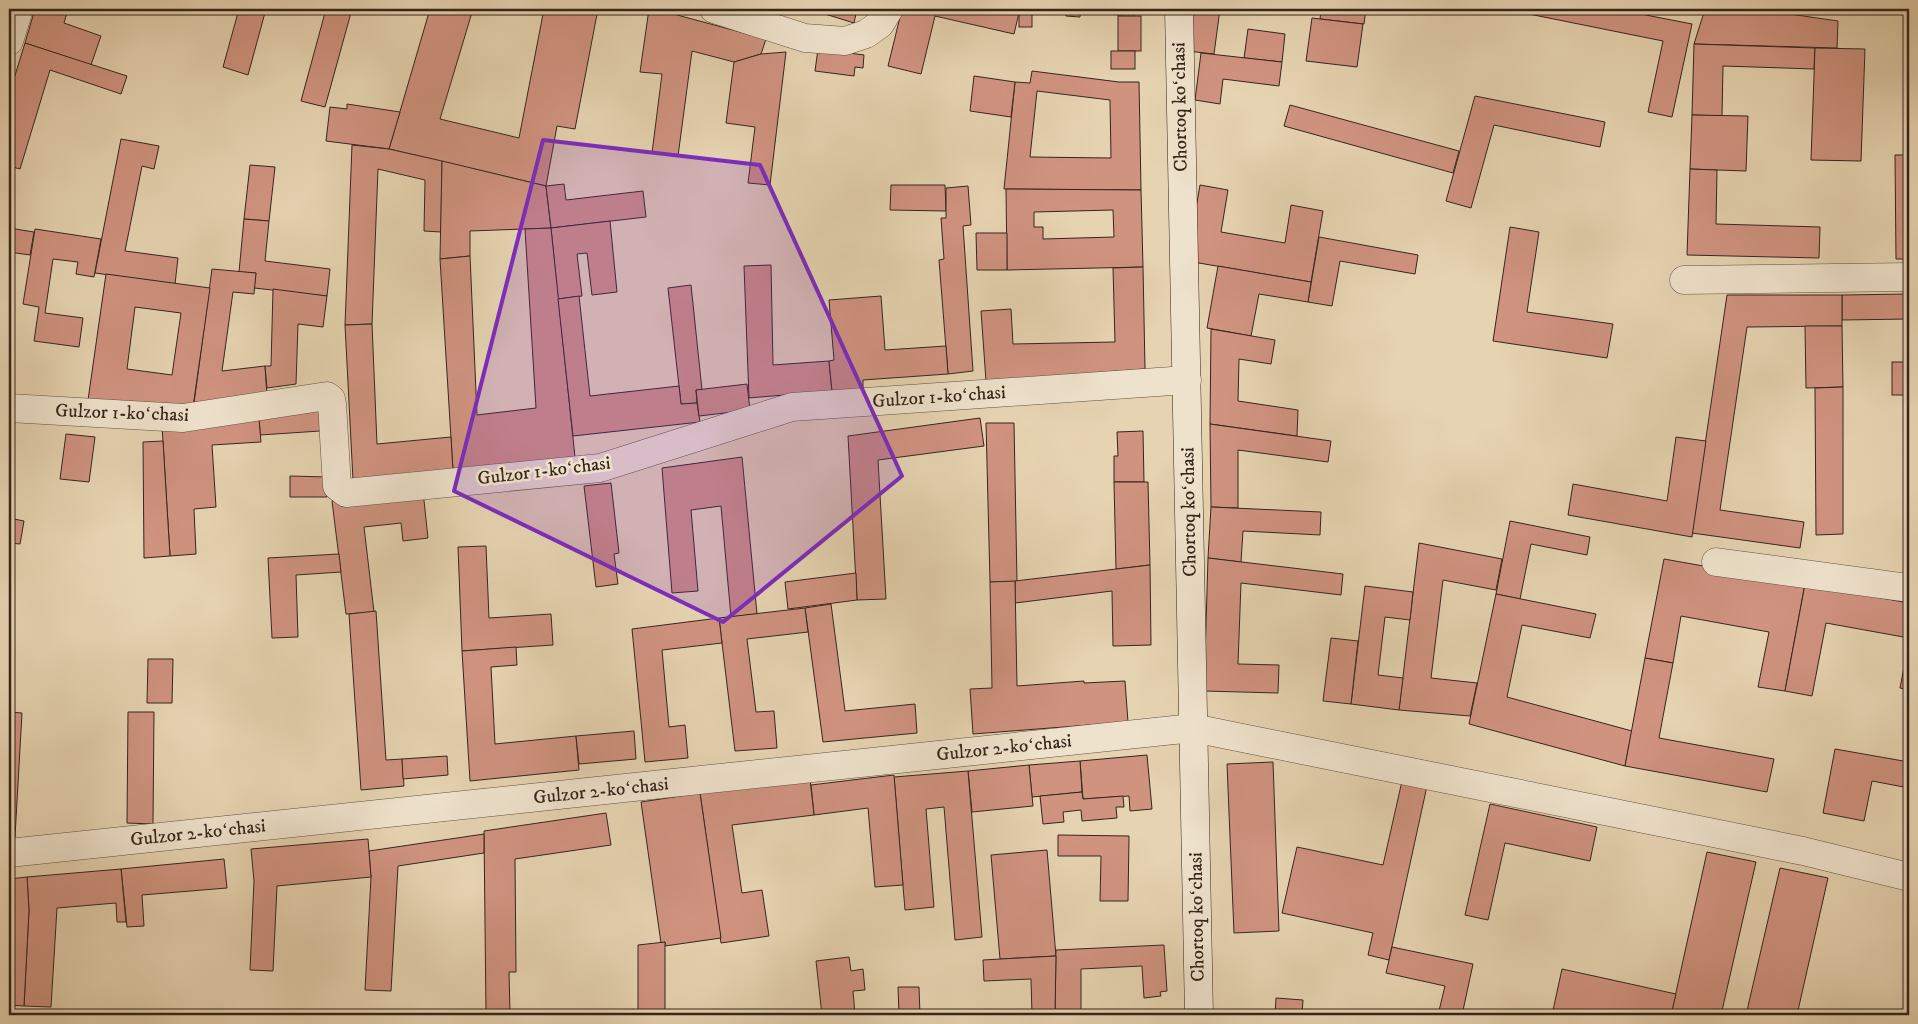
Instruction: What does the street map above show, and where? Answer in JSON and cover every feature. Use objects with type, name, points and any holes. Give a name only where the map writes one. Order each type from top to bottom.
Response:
[{"type":"street","points":[[9,41],[19,9]]},
{"type":"street","points":[[714,9],[804,38],[845,41],[866,34],[880,24],[889,9]]},
{"type":"street","name":"Chortoq koʻchasi","points":[[1179,9],[1199,1015]]},
{"type":"street","points":[[1684,280],[1909,277]]},
{"type":"street","name":"Gulzor 1-koʻchasi","points":[[9,408],[183,418],[327,396],[331,399],[332,404],[337,486],[346,493],[600,468],[792,407],[1187,380]]},
{"type":"street","points":[[1716,562],[1909,588]]},
{"type":"street","name":"Gulzor 2-koʻchasi","points":[[9,854],[1193,728],[1803,850],[1909,877]]},
{"type":"highlighted area","points":[[543,140],[760,165],[902,476],[723,622],[454,491]]},
{"type":"building","points":[[35,9],[68,9],[64,23],[101,36],[91,65],[25,43]]},
{"type":"building","points":[[239,9],[266,9],[248,75],[223,67]]},
{"type":"building","points":[[326,9],[352,9],[325,107],[301,101]]},
{"type":"building","points":[[430,9],[473,9],[440,119],[519,138],[544,9],[598,9],[575,129],[557,126],[546,186],[389,149]]},
{"type":"building","points":[[649,9],[766,39],[761,54],[734,62],[692,51],[678,156],[652,153],[662,74],[640,72]]},
{"type":"building","points":[[809,9],[857,9],[854,23]]},
{"type":"building","points":[[902,9],[1002,9],[1019,13],[1014,34],[935,16],[921,74],[888,66]]},
{"type":"building","points":[[1002,9],[1019,9],[1019,13]]},
{"type":"building","points":[[1019,9],[1032,9],[1032,27],[1019,27]]},
{"type":"building","points":[[1066,9],[1081,9],[1080,17],[1066,16]]},
{"type":"building","points":[[1118,9],[1135,9],[1134,17],[1118,16]]},
{"type":"building","points":[[1192,9],[1220,9],[1214,54],[1187,51]]},
{"type":"building","points":[[1321,9],[1366,9],[1364,24],[1320,19]]},
{"type":"building","points":[[1504,9],[1615,9],[1692,24],[1672,117],[1648,112],[1663,41]]},
{"type":"building","points":[[1615,9],[1638,9],[1637,13]]},
{"type":"building","points":[[1705,9],[1755,9],[1838,21],[1837,48],[1694,44]]},
{"type":"building","points":[[1118,16],[1141,16],[1141,51],[1118,51]]},
{"type":"building","points":[[1312,18],[1363,24],[1357,67],[1306,61]]},
{"type":"building","points":[[1248,29],[1285,34],[1282,62],[1244,58]]},
{"type":"building","points":[[25,43],[127,76],[121,94],[50,70],[20,169],[9,166],[9,95]]},
{"type":"building","points":[[1694,44],[1815,48],[1814,69],[1723,66],[1722,116],[1692,115]]},
{"type":"building","points":[[1815,48],[1865,49],[1861,161],[1811,160]]},
{"type":"building","points":[[818,49],[864,55],[863,68],[855,67],[854,76],[815,71]]},
{"type":"building","points":[[1111,51],[1135,51],[1135,69],[1111,69]]},
{"type":"building","points":[[786,52],[770,185],[748,183],[755,127],[726,123],[734,62],[761,54]]},
{"type":"building","points":[[1201,53],[1282,62],[1279,86],[1223,79],[1220,104],[1195,100]]},
{"type":"building","points":[[1032,71],[1119,82],[1139,82],[1141,190],[1004,189],[1015,82],[1030,83]],"holes":[[[1037,91],[1110,100],[1111,158],[1030,157]]]},
{"type":"building","points":[[974,76],[1015,82],[1011,117],[970,111]]},
{"type":"building","points":[[1475,96],[1605,122],[1600,147],[1494,125],[1471,208],[1446,201]]},
{"type":"building","points":[[347,104],[400,112],[389,149],[326,141],[330,107],[347,109]]},
{"type":"building","points":[[1290,105],[1459,151],[1453,173],[1284,126]]},
{"type":"building","points":[[1692,115],[1748,116],[1746,171],[1690,169]]},
{"type":"building","points":[[121,139],[159,146],[154,169],[142,166],[125,251],[178,258],[175,284],[95,273]]},
{"type":"building","points":[[352,145],[389,149],[442,161],[441,232],[424,231],[425,180],[378,169],[372,324],[345,325]]},
{"type":"building","points":[[1895,155],[1909,155],[1909,259],[1896,259]]},
{"type":"building","points":[[442,161],[546,186],[551,228],[470,231],[470,256],[440,259]]},
{"type":"building","points":[[250,165],[275,167],[269,221],[244,219]]},
{"type":"building","points":[[1690,169],[1717,170],[1716,224],[1820,227],[1819,258],[1687,255]]},
{"type":"building","points":[[564,184],[566,200],[643,191],[646,217],[551,228],[546,186]]},
{"type":"building","points":[[891,185],[945,185],[946,211],[890,210]]},
{"type":"building","points":[[1200,185],[1228,190],[1221,232],[1285,243],[1291,205],[1323,211],[1311,282],[1187,261]]},
{"type":"building","points":[[968,186],[971,225],[963,226],[973,371],[948,374],[939,260],[944,259],[941,218],[946,218],[946,188]]},
{"type":"building","points":[[1006,189],[1141,190],[1143,267],[1007,270]],"holes":[[[1113,210],[1114,237],[1043,239],[1043,227],[1034,227],[1034,212]]]},
{"type":"building","points":[[244,219],[269,221],[265,261],[330,269],[327,296],[254,288],[256,273],[239,272]]},
{"type":"building","points":[[610,221],[617,292],[592,295],[587,253],[577,254],[582,296],[558,299],[551,228]]},
{"type":"building","points":[[1510,227],[1539,232],[1527,312],[1613,324],[1607,358],[1493,341]]},
{"type":"building","points":[[9,228],[34,232],[30,255],[9,252]]},
{"type":"building","points":[[551,228],[575,457],[453,471],[440,259],[470,256],[477,415],[536,408],[525,229]]},
{"type":"building","points":[[35,229],[101,239],[94,277],[76,274],[78,262],[53,259],[45,313],[83,318],[79,347],[34,341],[39,307],[23,304]]},
{"type":"building","points":[[976,233],[1007,233],[1007,270],[977,270]]},
{"type":"building","points":[[1319,237],[1418,255],[1415,274],[1340,261],[1332,306],[1308,302]]},
{"type":"building","points":[[771,265],[773,365],[829,361],[832,391],[749,398],[744,266]]},
{"type":"building","points":[[1218,266],[1311,282],[1308,302],[1259,294],[1251,336],[1207,328]]},
{"type":"building","points":[[1143,267],[1145,369],[986,381],[981,311],[1011,309],[1013,344],[1115,342],[1113,268]]},
{"type":"building","points":[[212,269],[256,273],[254,294],[233,292],[222,371],[265,366],[267,396],[194,403]]},
{"type":"building","points":[[106,274],[210,288],[193,407],[88,400]],"holes":[[[135,307],[181,313],[172,375],[127,369]]]},
{"type":"building","points":[[691,285],[702,390],[696,390],[697,403],[681,404],[668,288]]},
{"type":"building","points":[[273,289],[327,296],[323,327],[298,324],[296,384],[267,388],[265,366],[271,366]]},
{"type":"building","points":[[1909,294],[1909,319],[1842,320],[1842,295]]},
{"type":"building","points":[[1727,295],[1842,295],[1842,326],[1747,327],[1720,510],[1804,522],[1800,548],[1692,533]]},
{"type":"building","points":[[579,296],[590,396],[679,386],[681,404],[697,403],[700,422],[573,436],[558,299]]},
{"type":"building","points":[[881,296],[885,350],[946,346],[948,374],[863,380],[863,389],[832,391],[829,361],[834,360],[829,300]]},
{"type":"building","points":[[372,324],[377,444],[451,437],[453,471],[353,480],[345,325]]},
{"type":"building","points":[[1805,326],[1842,326],[1843,387],[1806,388]]},
{"type":"building","points":[[1211,329],[1275,340],[1271,364],[1239,359],[1238,401],[1298,410],[1297,436],[1210,424]]},
{"type":"building","points":[[1892,362],[1909,362],[1909,395],[1892,395]]},
{"type":"building","points":[[747,384],[750,410],[699,416],[696,390]]},
{"type":"building","points":[[1843,387],[1843,534],[1816,535],[1815,388]]},
{"type":"building","points":[[319,409],[320,431],[260,435],[259,413]]},
{"type":"building","points":[[980,418],[984,446],[878,460],[886,599],[857,600],[848,436]]},
{"type":"building","points":[[259,419],[261,442],[212,445],[216,507],[194,509],[196,554],[170,556],[162,426]]},
{"type":"building","points":[[986,423],[1014,423],[1017,582],[990,582]]},
{"type":"building","points":[[1210,424],[1331,441],[1328,462],[1238,450],[1238,508],[1211,507]]},
{"type":"building","points":[[1143,431],[1144,482],[1114,482],[1114,456],[1118,456],[1117,432]]},
{"type":"building","points":[[66,434],[95,437],[89,482],[60,479]]},
{"type":"building","points":[[1676,437],[1706,441],[1692,537],[1568,515],[1573,484],[1667,501]]},
{"type":"building","points":[[163,441],[170,556],[144,558],[143,442]]},
{"type":"building","points":[[742,457],[757,614],[731,617],[721,506],[691,510],[698,591],[672,593],[662,468]]},
{"type":"building","points":[[290,476],[327,477],[327,497],[290,497]]},
{"type":"building","points":[[1114,482],[1148,482],[1150,565],[1116,569]]},
{"type":"building","points":[[611,483],[619,553],[614,554],[618,584],[596,587],[584,486]]},
{"type":"building","points":[[423,491],[428,538],[403,541],[401,523],[364,527],[374,612],[346,614],[332,501]]},
{"type":"building","points":[[1909,503],[1909,555],[1904,554]]},
{"type":"building","points":[[1211,507],[1321,512],[1320,535],[1243,531],[1241,562],[1208,558]]},
{"type":"building","points":[[9,518],[24,521],[20,544],[9,543]]},
{"type":"building","points":[[1510,521],[1590,537],[1587,555],[1531,544],[1520,599],[1496,594]]},
{"type":"building","points":[[1419,543],[1502,559],[1496,590],[1443,580],[1431,678],[1477,683],[1470,716],[1399,710]]},
{"type":"building","points":[[486,546],[489,618],[551,614],[553,645],[462,651],[458,547]]},
{"type":"building","points":[[339,554],[341,572],[296,575],[298,637],[272,638],[268,558]]},
{"type":"building","points":[[1208,558],[1343,574],[1341,595],[1241,583],[1238,664],[1279,665],[1278,693],[1204,691]]},
{"type":"building","points":[[1664,559],[1805,584],[1785,691],[1758,687],[1769,632],[1681,616],[1673,663],[1645,658]]},
{"type":"building","points":[[1150,565],[1151,645],[1113,646],[1112,591],[1015,603],[1015,581]]},
{"type":"building","points":[[856,573],[857,600],[788,609],[785,582]]},
{"type":"building","points":[[1015,581],[1017,686],[1084,681],[1084,683],[1125,681],[1128,722],[973,734],[970,689],[992,688],[990,582]]},
{"type":"building","points":[[1805,584],[1909,603],[1909,638],[1826,623],[1812,696],[1785,691]]},
{"type":"building","points":[[1365,586],[1413,592],[1410,620],[1385,617],[1378,675],[1403,678],[1399,710],[1351,704]]},
{"type":"building","points":[[1496,594],[1596,614],[1590,638],[1522,625],[1507,697],[1632,731],[1625,766],[1469,724]]},
{"type":"building","points":[[831,604],[845,711],[915,704],[917,733],[823,742],[805,608]]},
{"type":"building","points":[[805,608],[808,632],[747,639],[756,712],[774,711],[777,748],[735,751],[719,618]]},
{"type":"building","points":[[376,611],[386,760],[402,759],[404,786],[361,790],[349,614]]},
{"type":"building","points":[[719,618],[722,643],[662,650],[669,727],[685,725],[688,758],[645,762],[632,629]]},
{"type":"building","points":[[1331,638],[1358,641],[1351,704],[1323,701]]},
{"type":"building","points":[[1909,641],[1909,690],[1900,688]]},
{"type":"building","points":[[516,647],[517,665],[491,667],[495,744],[576,736],[579,770],[470,781],[462,651]]},
{"type":"building","points":[[1645,658],[1673,663],[1659,738],[1774,759],[1767,792],[1625,766]]},
{"type":"building","points":[[148,659],[173,659],[172,703],[147,703]]},
{"type":"building","points":[[9,712],[22,713],[15,837],[9,837]]},
{"type":"building","points":[[128,712],[154,712],[153,824],[127,823]]},
{"type":"building","points":[[634,731],[636,759],[579,764],[576,736]]},
{"type":"building","points":[[1835,749],[1909,762],[1909,788],[1872,781],[1864,821],[1823,813]]},
{"type":"building","points":[[1147,755],[1152,809],[1130,811],[1129,796],[1083,799],[1080,761]]},
{"type":"building","points":[[447,756],[448,775],[403,779],[402,759]]},
{"type":"building","points":[[1080,761],[1082,792],[1032,797],[1029,765]]},
{"type":"building","points":[[1273,762],[1279,931],[1234,933],[1227,764]]},
{"type":"building","points":[[1029,765],[1033,806],[972,812],[968,771]]},
{"type":"building","points":[[968,771],[982,937],[955,940],[944,807],[926,809],[934,907],[905,910],[894,777]]},
{"type":"building","points":[[894,775],[903,885],[875,887],[868,808],[814,815],[811,785]]},
{"type":"building","points":[[810,779],[814,815],[732,825],[742,893],[762,890],[769,936],[721,943],[700,793]]},
{"type":"building","points":[[1402,781],[1427,786],[1389,960],[1368,955],[1373,933],[1282,913],[1297,847],[1383,865]]},
{"type":"building","points":[[1082,792],[1083,799],[1123,796],[1124,807],[1116,807],[1117,818],[1082,821],[1081,810],[1063,812],[1064,822],[1043,824],[1040,796]]},
{"type":"building","points":[[700,793],[721,938],[665,946],[665,942],[661,943],[641,802]]},
{"type":"building","points":[[1490,804],[1597,827],[1590,861],[1505,843],[1488,920],[1465,915]]},
{"type":"building","points":[[606,813],[611,845],[515,859],[516,972],[509,972],[510,1014],[486,1014],[484,831]]},
{"type":"building","points":[[484,834],[484,853],[398,866],[391,991],[365,990],[371,877],[369,851]]},
{"type":"building","points":[[1058,835],[1129,836],[1128,901],[1100,901],[1101,856],[1058,856]]},
{"type":"building","points":[[368,839],[371,877],[277,886],[273,971],[250,970],[254,881],[251,849]]},
{"type":"building","points":[[1047,850],[1056,956],[1000,959],[991,855]]},
{"type":"building","points":[[1707,852],[1756,862],[1721,1015],[1671,1015]]},
{"type":"building","points":[[224,859],[227,888],[142,895],[144,926],[127,927],[121,869]]},
{"type":"building","points":[[1780,868],[1828,878],[1797,1015],[1746,1015]]},
{"type":"building","points":[[121,869],[126,922],[117,922],[116,903],[57,908],[51,1007],[24,1006],[29,910],[27,877]]},
{"type":"building","points":[[27,877],[29,910],[24,1006],[9,1005],[9,879]]},
{"type":"building","points":[[665,942],[665,1015],[638,1015],[638,945]]},
{"type":"building","points":[[1164,945],[1167,991],[1160,992],[1161,996],[1144,998],[1142,966],[1081,969],[1081,1015],[1055,1015],[1056,950]]},
{"type":"building","points":[[1392,947],[1473,964],[1462,1015],[1438,1015],[1445,986],[1386,973]]},
{"type":"building","points":[[1056,956],[1055,1015],[1032,1015],[1031,979],[984,981],[983,960]]},
{"type":"building","points":[[849,957],[851,971],[863,969],[865,990],[853,991],[855,1014],[822,1015],[816,961]]},
{"type":"building","points":[[1562,969],[1676,994],[1671,1015],[1552,1015]]},
{"type":"building","points":[[898,987],[919,987],[920,1015],[899,1015]]},
{"type":"building","points":[[1276,998],[1303,1000],[1302,1015],[1275,1015]]}]
